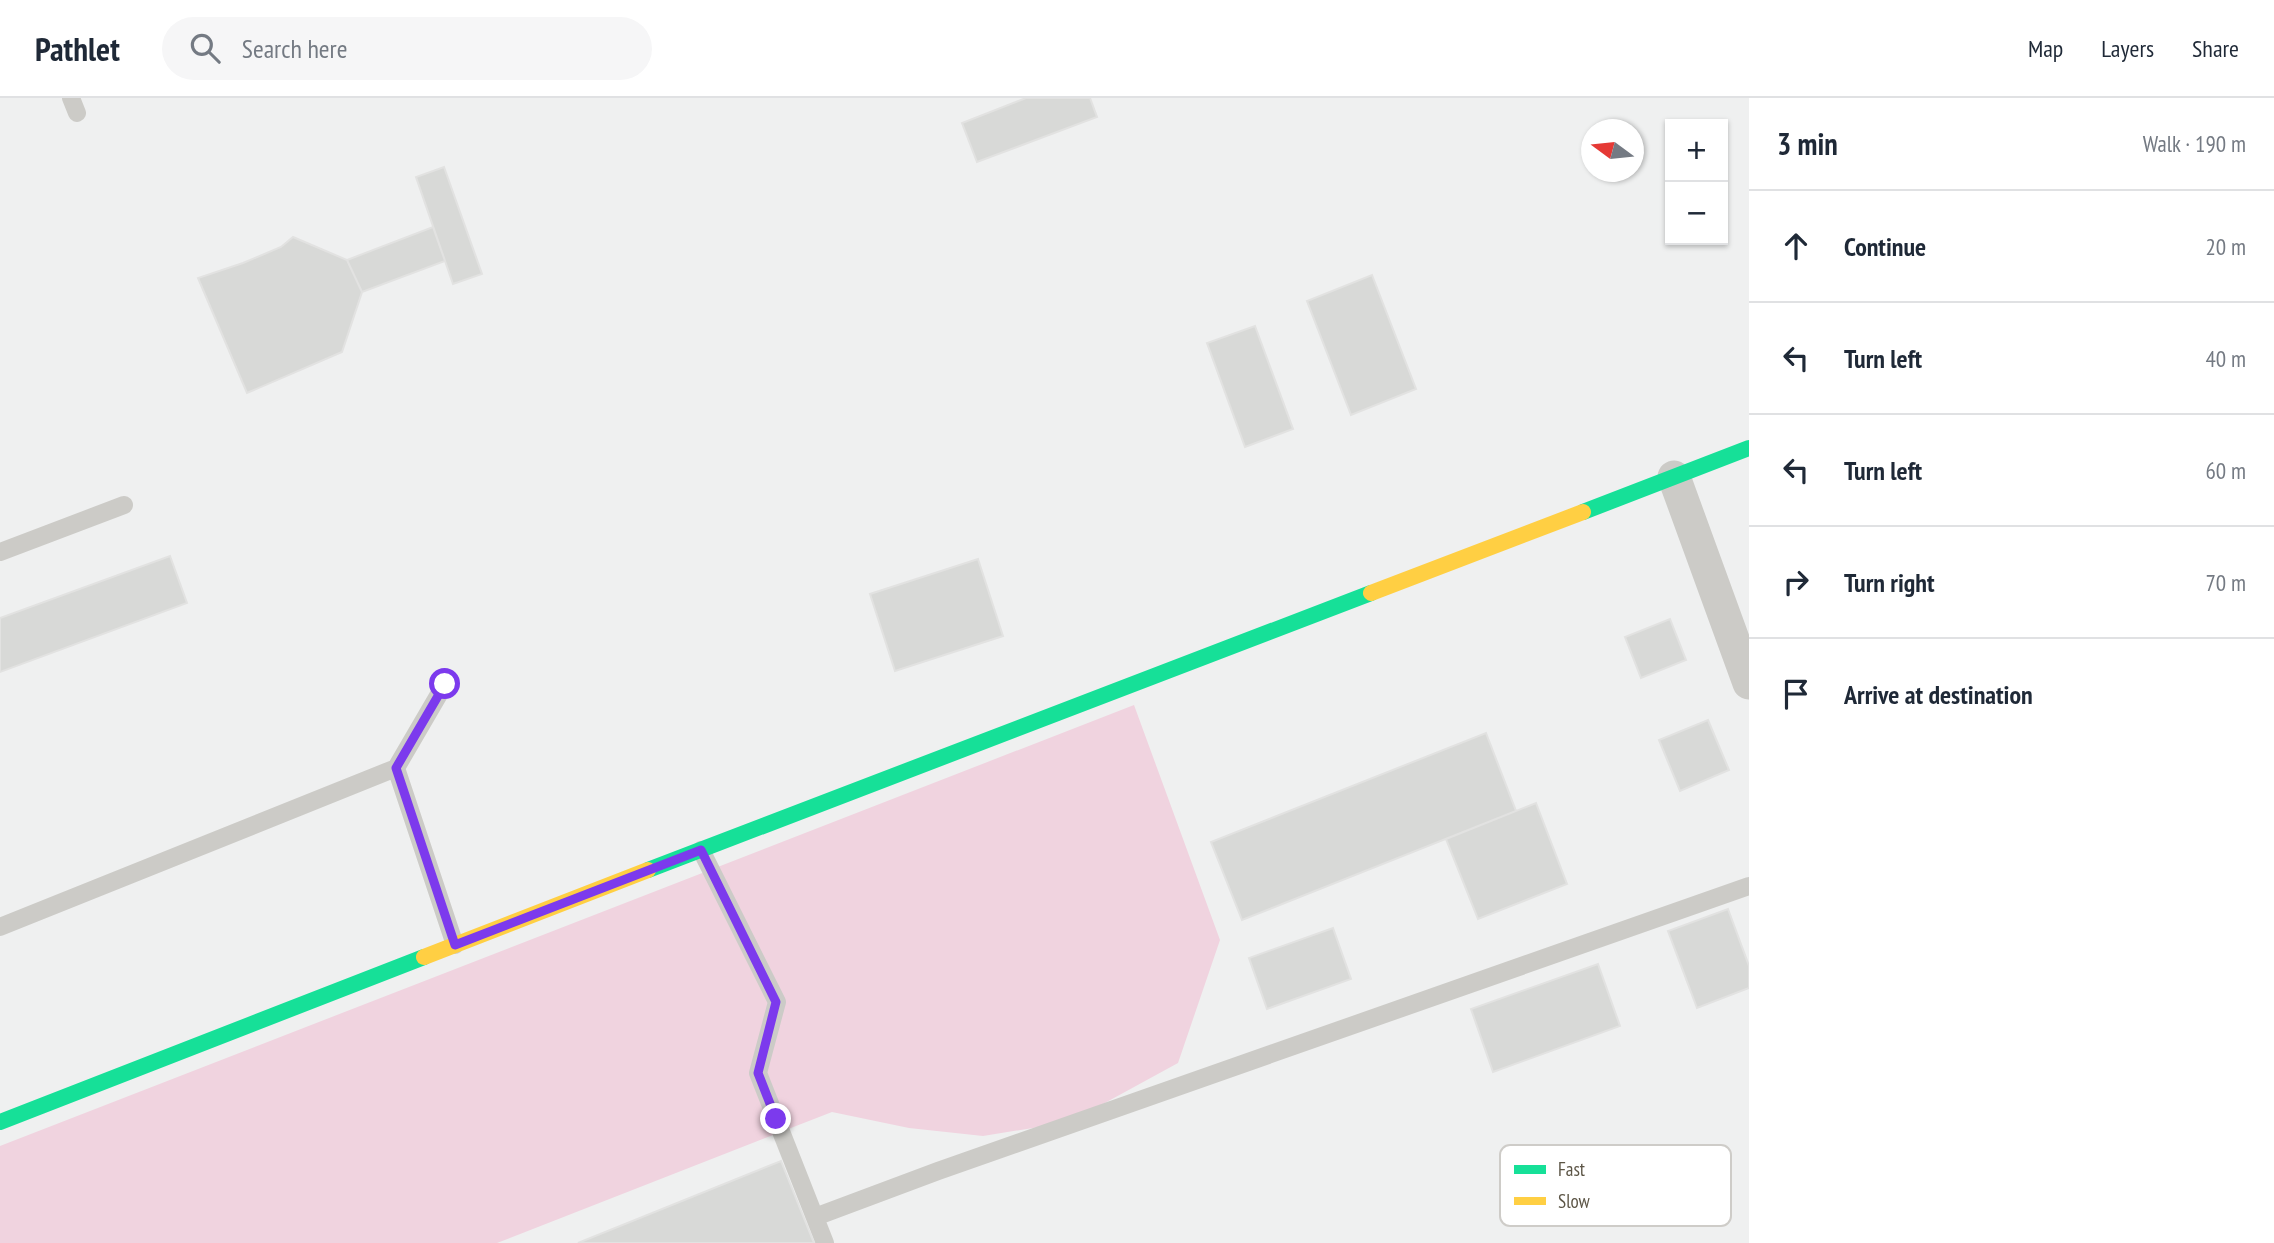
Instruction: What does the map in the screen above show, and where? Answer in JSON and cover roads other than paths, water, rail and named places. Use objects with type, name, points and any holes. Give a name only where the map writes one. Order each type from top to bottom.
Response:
[{"type":"street","points":[[0,1122],[1749,448]]},
{"type":"street","points":[[1674,477],[1749,683]]},
{"type":"lane","points":[[0,552],[124,505]]},
{"type":"lane","points":[[0,927],[396,768],[445,684]]},
{"type":"lane","points":[[396,768],[455,945]]},
{"type":"lane","points":[[701,850],[776,1002],[758,1073],[825,1243]]},
{"type":"lane","points":[[815,1217],[1749,886]]}]
